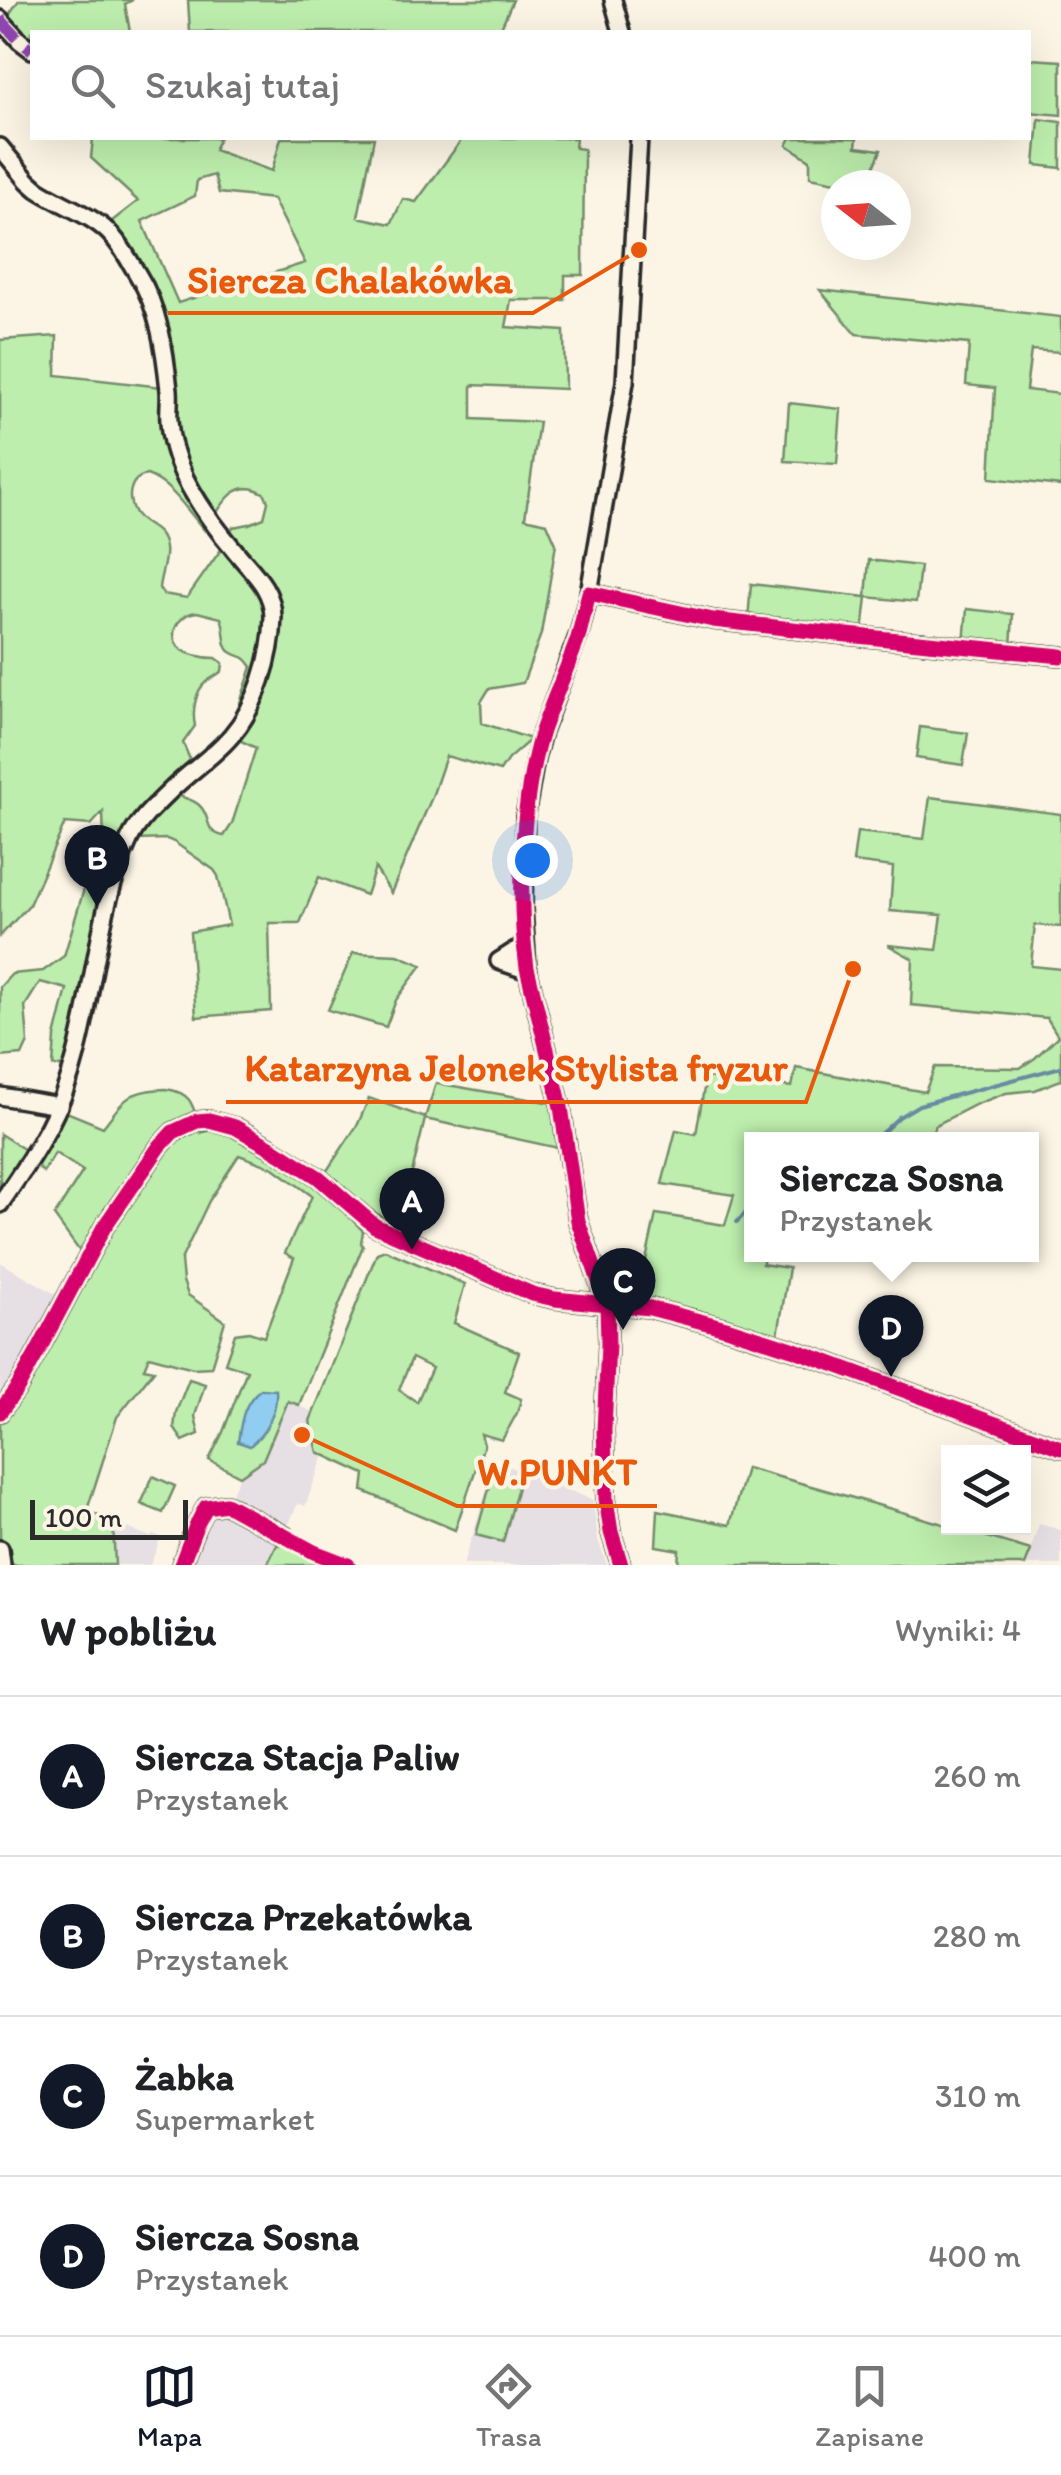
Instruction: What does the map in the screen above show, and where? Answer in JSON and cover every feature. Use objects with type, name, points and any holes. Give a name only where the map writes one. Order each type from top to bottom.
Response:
[{"type":"street","points":[[613,0],[621,30]]},
{"type":"street","points":[[0,20],[30,48]]},
{"type":"street","points":[[621,1565],[606,1499],[607,1304],[578,1221],[561,1107],[528,972],[523,858],[530,788],[542,732],[579,634],[589,593],[625,382],[639,140]]},
{"type":"street","points":[[0,147],[28,181],[113,236],[150,296],[164,356],[169,423],[186,480],[215,525],[260,580],[273,614],[264,666],[242,721],[222,745],[145,816],[130,838],[118,868],[75,1058],[59,1106],[0,1204]]},
{"type":"street","points":[[589,593],[713,620],[1061,656]]},
{"type":"street","points":[[524,945],[499,960],[528,972]]},
{"type":"street","points":[[0,1096],[59,1106]]},
{"type":"street","points":[[0,1412],[28,1370],[113,1214],[160,1146],[174,1132],[197,1120],[209,1120],[235,1127],[318,1177],[376,1226],[532,1294],[650,1308],[765,1339],[1061,1448]]},
{"type":"street","points":[[181,1565],[206,1508],[226,1504],[285,1536]]},
{"type":"street","points":[[0,1548],[2,1565]]},
{"type":"shaded area","points":[[0,1262],[59,1296],[11,1386],[0,1392]]},
{"type":"shaded area","points":[[288,1401],[313,1412],[310,1421],[318,1452],[324,1455],[305,1506],[298,1503],[287,1528],[230,1497],[240,1476],[263,1460]]},
{"type":"shaded area","points":[[496,1461],[593,1500],[598,1540],[607,1565],[463,1565]]},
{"type":"shaded area","points":[[227,1512],[329,1565],[186,1565],[206,1520]]},
{"type":"shaded area","points":[[113,1523],[161,1537],[150,1565],[115,1565]]},
{"type":"shaded area","points":[[1039,1524],[1061,1530],[1061,1565],[1025,1565]]},
{"type":"green space","points":[[19,0],[133,0],[125,4],[130,30],[30,30],[30,43],[4,18]]},
{"type":"green space","points":[[188,0],[513,0],[500,30],[190,30]]},
{"type":"green space","points":[[1031,59],[1061,61],[1061,115],[1031,112]]},
{"type":"green space","points":[[1039,119],[1061,122],[1061,168],[1035,165]]},
{"type":"green space","points":[[93,140],[218,140],[214,150],[272,171],[280,140],[374,140],[358,217],[391,224],[403,199],[416,202],[462,140],[576,140],[575,148],[584,149],[583,275],[565,275],[565,300],[511,300],[506,327],[564,331],[565,389],[472,385],[472,419],[539,422],[525,518],[547,523],[556,544],[541,634],[523,683],[489,689],[481,702],[482,723],[531,739],[500,771],[446,756],[391,893],[375,868],[366,895],[319,877],[300,923],[269,923],[271,1011],[196,1017],[190,932],[229,925],[218,876],[174,842],[137,840],[89,948],[65,1067],[53,1066],[55,1037],[67,989],[40,982],[25,1006],[28,1042],[22,1055],[0,1057],[0,987],[12,974],[43,971],[64,956],[87,879],[104,844],[103,812],[91,825],[65,823],[29,905],[0,936],[0,340],[57,336],[56,375],[173,386],[161,307],[107,225],[138,201],[91,158]],"holes":[[[214,175],[219,193],[273,199],[305,263],[178,303],[142,221],[195,196],[197,180]],[[147,475],[179,499],[205,531],[222,504],[236,491],[254,489],[265,494],[268,502],[264,518],[233,527],[187,598],[163,594],[159,588],[165,558],[163,541],[157,531],[139,518],[131,501],[133,484]],[[197,612],[221,618],[228,649],[252,667],[232,727],[237,739],[256,748],[232,824],[224,836],[210,828],[200,806],[167,784],[191,762],[183,743],[195,726],[197,696],[202,686],[222,671],[223,663],[216,658],[188,653],[176,643],[174,632],[182,618]]]},
{"type":"green space","points":[[790,140],[857,140],[856,147],[881,150],[873,170],[821,170],[821,179],[810,177],[810,160],[787,145]]},
{"type":"green space","points":[[820,290],[1061,317],[1061,352],[1031,350],[1026,390],[1061,394],[1061,486],[990,478],[995,388],[966,385],[969,344],[856,334]]},
{"type":"green space","points":[[789,403],[841,409],[837,464],[785,461]]},
{"type":"green space","points":[[869,560],[920,566],[916,602],[867,597],[863,632],[748,620],[751,584],[866,597]]},
{"type":"green space","points":[[967,609],[1013,614],[1011,648],[964,643]]},
{"type":"green space","points":[[920,727],[968,733],[963,765],[916,758]]},
{"type":"green space","points":[[930,797],[1061,814],[1061,927],[1035,925],[1031,966],[1061,969],[1061,1080],[977,1104],[936,1125],[932,1132],[744,1132],[744,1262],[789,1268],[778,1335],[693,1309],[617,1295],[604,1268],[643,1274],[656,1214],[725,1225],[734,1195],[662,1184],[676,1130],[696,1134],[706,1077],[792,1087],[796,1068],[925,1092],[935,1067],[1020,1068],[1058,1036],[1047,1018],[911,1005],[913,959],[888,945],[937,950],[942,915],[890,911],[893,867],[853,862],[857,832],[924,839]]},
{"type":"green space","points":[[353,953],[398,955],[422,965],[396,1000],[386,1027],[328,1010]]},
{"type":"green space","points":[[436,1083],[552,1103],[558,1148],[425,1119],[399,1227],[355,1200],[326,1172],[358,1124],[369,1098],[425,1118]]},
{"type":"green space","points":[[166,1089],[188,1098],[201,1133],[213,1130],[245,1139],[308,1178],[363,1231],[363,1246],[299,1405],[288,1401],[263,1460],[240,1476],[209,1460],[247,1370],[225,1363],[235,1334],[249,1332],[264,1337],[294,1258],[285,1253],[312,1196],[274,1168],[239,1155],[209,1201],[181,1260],[188,1295],[225,1321],[211,1367],[193,1368],[149,1356],[144,1368],[154,1370],[117,1417],[87,1510],[113,1523],[115,1565],[0,1565],[0,1416],[89,1264],[54,1216],[83,1171],[55,1153],[43,1172],[25,1155],[0,1192],[0,1134],[38,1158],[62,1110],[103,1127],[128,1098],[143,1091]]},
{"type":"green space","points":[[385,1250],[465,1284],[454,1323],[519,1352],[505,1392],[521,1399],[517,1413],[502,1440],[481,1434],[484,1445],[455,1530],[363,1491],[365,1474],[318,1452],[310,1421],[377,1253]],"holes":[[[412,1358],[432,1368],[417,1402],[399,1390]]]},
{"type":"green space","points":[[189,1379],[205,1384],[195,1416],[199,1434],[183,1441],[174,1428]]},
{"type":"green space","points":[[746,1468],[941,1524],[941,1535],[980,1535],[1031,1550],[1025,1565],[678,1565],[679,1550],[656,1546],[658,1510],[730,1525]]},
{"type":"green space","points":[[493,1475],[519,1483],[503,1542],[476,1535]]},
{"type":"green space","points":[[153,1476],[175,1486],[163,1513],[141,1504]]},
{"type":"green space","points":[[280,1539],[326,1562],[329,1565],[267,1565]]},
{"type":"water","points":[[261,1389],[276,1390],[275,1406],[266,1428],[250,1446],[238,1442],[240,1427],[247,1406]]},
{"type":"waterway","points":[[883,1132],[919,1105],[1061,1067]]},
{"type":"waterway","points":[[737,1222],[744,1214]]},
{"type":"marked path","points":[[0,19],[30,48]]},
{"type":"cycle path","points":[[621,1565],[606,1499],[607,1304],[578,1221],[561,1107],[527,968],[522,911],[529,786],[542,731],[578,638],[589,593],[713,620],[1061,656]]},
{"type":"cycle path","points":[[0,1412],[18,1387],[104,1227],[160,1146],[173,1132],[209,1120],[235,1127],[318,1177],[375,1226],[532,1294],[650,1308],[726,1328],[1061,1448]]},
{"type":"cycle path","points":[[181,1565],[206,1507],[226,1504],[314,1552],[348,1565]]},
{"type":"place","name":"Siercza Chalakówka","points":[[639,250]]},
{"type":"place","name":"Siercza Przekatówka","points":[[97,907]]},
{"type":"place","name":"Katarzyna Jelonek Stylista fryzur","points":[[853,969]]},
{"type":"place","name":"Siercza Stacja Paliw","points":[[412,1250]]},
{"type":"place","name":"Żabka","points":[[623,1330]]},
{"type":"place","name":"Siercza Sosna","points":[[891,1377]]},
{"type":"place","name":"W.PUNKT","points":[[302,1435]]}]
